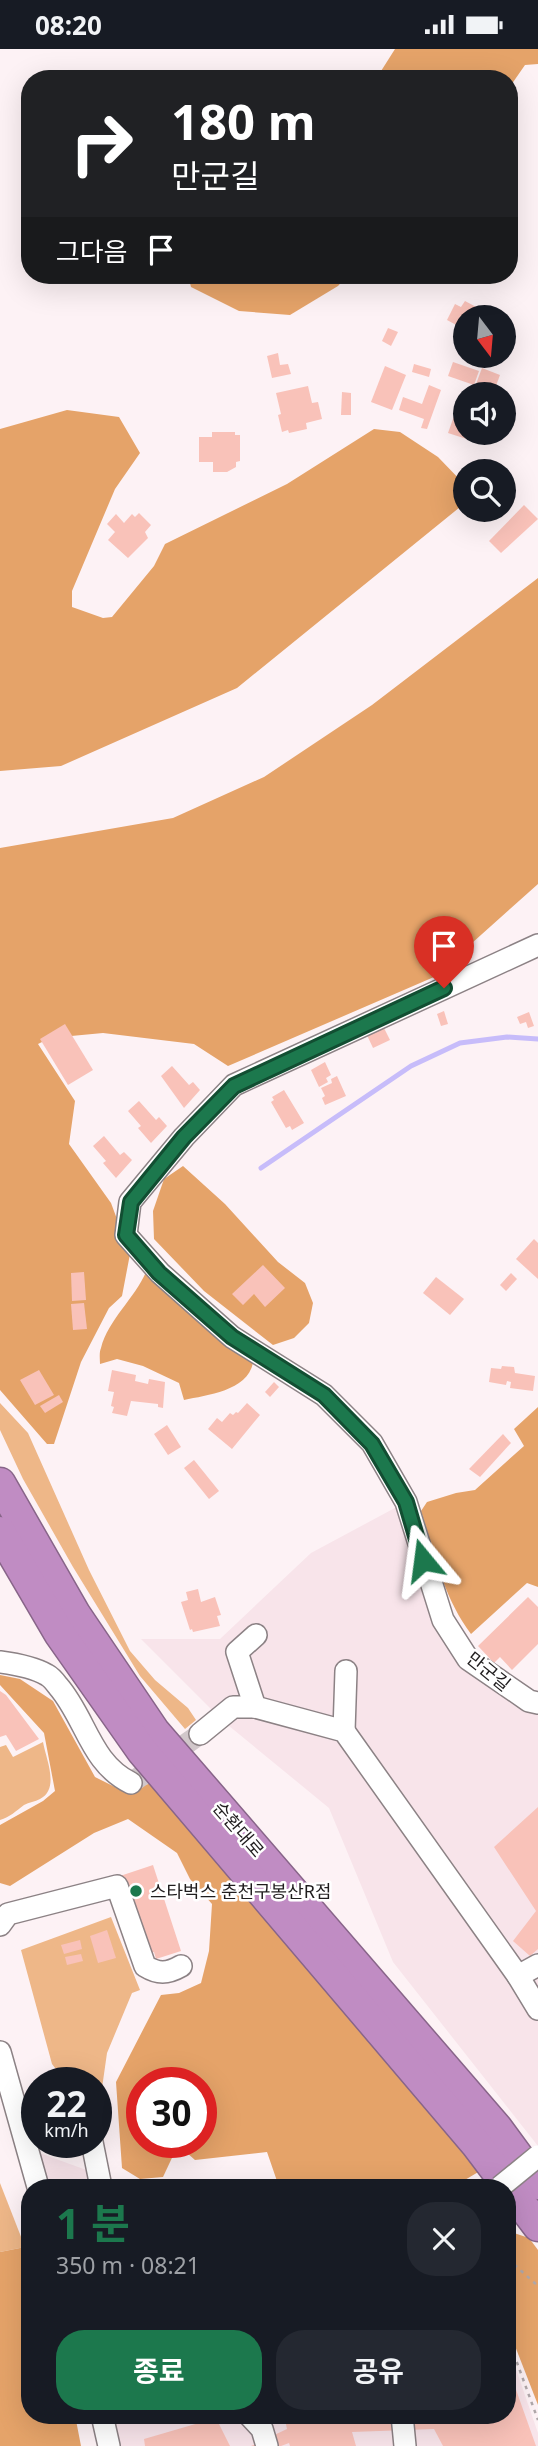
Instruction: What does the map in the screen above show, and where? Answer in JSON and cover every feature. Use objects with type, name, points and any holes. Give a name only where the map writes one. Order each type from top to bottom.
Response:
[{"type":"highway","name":"순환대로","points":[[0,1483],[75,1614],[154,1731],[497,2129],[538,2184]]},
{"type":"highway","name":"순환대로","points":[[0,1532],[59,1633],[142,1751],[476,2144],[502,2179]]},
{"type":"highway","name":"순환대로","points":[[516,2197],[538,2226]]},
{"type":"street","name":"만군길","points":[[538,945],[234,1086],[184,1137],[131,1202],[126,1235],[159,1273],[232,1337],[324,1395],[372,1444],[406,1502],[443,1620],[468,1659],[528,1701],[538,1703]]},
{"type":"street","points":[[255,1707],[237,1652],[256,1635]]},
{"type":"street","points":[[0,1663],[18,1665],[49,1675],[68,1697],[102,1761],[119,1777],[131,1783]]},
{"type":"street","points":[[346,1671],[344,1731],[518,1976],[538,2010]]},
{"type":"street","points":[[200,1734],[233,1707],[255,1707],[344,1731]]},
{"type":"street","points":[[3,1914],[117,1886],[145,1966],[158,1974],[181,1966]]},
{"type":"street","points":[[518,1976],[538,1965]]},
{"type":"street","points":[[0,2052],[36,2179]]},
{"type":"street","points":[[510,2179],[538,2156]]},
{"type":"street","points":[[95,2158],[99,2179]]},
{"type":"street","points":[[108,2424],[109,2446]]},
{"type":"street","points":[[402,2424],[405,2446]]},
{"type":"path","points":[[516,2266],[538,2286]]},
{"type":"path","points":[[516,2360],[538,2420]]},
{"type":"shaded area","points":[[395,49],[538,49],[538,64],[525,65],[518,75],[518,70],[382,70]]},
{"type":"shaded area","points":[[190,284],[340,284],[290,315],[239,311],[191,287]]},
{"type":"shaded area","points":[[67,410],[119,417],[140,453],[115,489],[72,591],[72,607],[103,618],[112,617],[154,566],[165,544],[287,484],[374,429],[400,432],[438,457],[453,473],[453,513],[237,688],[61,766],[0,771],[0,429]]},
{"type":"shaded area","points":[[538,578],[538,884],[434,977],[228,1066],[194,1044],[103,1033],[50,1038],[38,1044],[75,1101],[69,1144],[111,1203],[130,1254],[122,1296],[109,1308],[81,1362],[54,1444],[47,1444],[0,1390],[0,848],[173,818],[264,777],[372,705]]},
{"type":"shaded area","points":[[183,1166],[225,1204],[278,1262],[305,1283],[313,1303],[309,1323],[294,1338],[273,1345],[204,1291],[154,1239],[153,1211],[164,1179]]},
{"type":"shaded area","points":[[146,1272],[162,1282],[198,1322],[253,1363],[243,1380],[225,1390],[184,1400],[179,1383],[143,1366],[117,1359],[100,1364],[100,1351],[109,1328]]},
{"type":"shaded area","points":[[0,1403],[28,1433],[89,1570],[130,1651],[155,1680],[188,1708],[196,1720],[185,1729],[140,1676],[23,1479],[0,1430]]},
{"type":"shaded area","points":[[538,1407],[538,1587],[527,1583],[471,1634],[447,1591],[421,1511],[427,1502],[475,1490],[524,1446],[514,1429]]},
{"type":"shaded area","points":[[406,1502],[468,1659],[538,1703],[538,2146],[393,1962],[329,1808],[223,1721],[141,1639],[220,1639],[311,1553]]},
{"type":"shaded area","points":[[0,1675],[20,1679],[53,1701],[95,1777],[121,1790],[153,1783],[480,2171],[466,2179],[276,2179],[267,2152],[217,2158],[217,2067],[126,2067],[126,2158],[172,2158],[163,2177],[140,2179],[122,2168],[116,2082],[161,1995],[179,1993],[201,1983],[209,1951],[212,1904],[190,1879],[177,1853],[128,1819],[94,1833],[10,1886],[0,1883],[0,1825],[43,1801],[55,1791],[44,1733],[0,1685]]},
{"type":"shaded area","points":[[43,1742],[51,1781],[46,1794],[0,1820],[0,1747],[6,1745],[13,1757]]},
{"type":"shaded area","points":[[111,1917],[140,1990],[132,1993],[107,2053],[105,2067],[54,2067],[52,2064],[21,1950]]},
{"type":"shaded area","points":[[29,2158],[53,2158],[111,2179],[36,2179]]},
{"type":"shaded area","points":[[0,2183],[21,2237],[21,2248],[0,2252]]},
{"type":"shaded area","points":[[516,2234],[529,2238],[538,2250],[538,2405],[516,2349]]},
{"type":"shaded area","points":[[21,2248],[21,2424],[77,2424],[81,2446],[0,2446],[0,2252]]},
{"type":"shaded area","points":[[516,2369],[538,2433],[538,2446],[109,2446],[104,2424],[516,2424]]},
{"type":"building","points":[[453,308],[453,323],[447,320]]},
{"type":"building","points":[[388,328],[398,332],[391,346],[382,341]]},
{"type":"building","points":[[278,353],[280,365],[288,364],[291,374],[272,378],[267,356]]},
{"type":"building","points":[[453,362],[453,368],[479,371],[475,382],[465,382],[448,376]]},
{"type":"building","points":[[414,364],[431,369],[429,377],[412,372]]},
{"type":"building","points":[[385,366],[406,375],[392,410],[371,402]]},
{"type":"building","points":[[482,368],[500,375],[497,382],[477,382]]},
{"type":"building","points":[[429,385],[441,390],[427,429],[421,428],[424,419],[399,410],[403,397],[422,404]]},
{"type":"building","points":[[308,386],[312,403],[318,402],[322,419],[306,423],[307,429],[282,432],[276,393]]},
{"type":"building","points":[[342,392],[351,393],[351,415],[341,415]]},
{"type":"building","points":[[453,419],[453,435],[448,433]]},
{"type":"building","points":[[212,432],[235,432],[235,435],[240,435],[240,461],[227,472],[213,472],[213,462],[199,462],[199,437],[212,437]]},
{"type":"building","points":[[524,505],[538,519],[501,553],[489,541],[507,522],[516,522],[516,513]]},
{"type":"building","points":[[139,513],[151,525],[145,532],[148,538],[128,558],[108,540],[115,532],[107,524],[116,514],[124,523],[132,514],[135,517]]},
{"type":"building","points":[[444,1011],[448,1024],[441,1026],[437,1014]]},
{"type":"building","points":[[529,1012],[534,1026],[528,1028],[526,1022],[520,1024],[517,1017]]},
{"type":"building","points":[[65,1024],[93,1070],[68,1085],[40,1039]]},
{"type":"building","points":[[383,1026],[390,1040],[373,1048],[366,1033]]},
{"type":"building","points":[[325,1062],[331,1075],[326,1078],[328,1082],[319,1087],[311,1070]]},
{"type":"building","points":[[172,1066],[189,1085],[193,1082],[200,1090],[184,1108],[161,1076]]},
{"type":"building","points":[[337,1076],[346,1096],[325,1105],[321,1088],[332,1083],[331,1079]]},
{"type":"building","points":[[284,1090],[304,1123],[292,1130],[290,1126],[286,1128],[271,1102],[274,1100],[272,1097]]},
{"type":"building","points":[[139,1101],[156,1120],[159,1117],[167,1126],[151,1143],[128,1111]]},
{"type":"building","points":[[104,1136],[120,1155],[124,1152],[132,1160],[116,1178],[93,1146]]},
{"type":"building","points":[[534,1239],[538,1243],[538,1279],[516,1259]]},
{"type":"building","points":[[263,1265],[285,1288],[265,1307],[254,1294],[243,1305],[232,1294]]},
{"type":"building","points":[[84,1272],[86,1300],[72,1301],[71,1273]]},
{"type":"building","points":[[511,1273],[517,1279],[506,1291],[500,1285]]},
{"type":"building","points":[[436,1277],[464,1299],[450,1315],[423,1293]]},
{"type":"building","points":[[84,1303],[87,1329],[73,1330],[71,1304]]},
{"type":"building","points":[[502,1366],[514,1367],[515,1373],[535,1376],[533,1391],[510,1388],[511,1382],[507,1381],[506,1385],[489,1382],[491,1368],[501,1369]]},
{"type":"building","points":[[39,1370],[54,1395],[35,1405],[20,1380]]},
{"type":"building","points":[[112,1370],[136,1375],[135,1381],[148,1384],[149,1379],[165,1382],[163,1408],[158,1407],[158,1404],[131,1401],[127,1416],[112,1413],[114,1392],[108,1391]]},
{"type":"building","points":[[274,1382],[279,1387],[270,1397],[265,1392]]},
{"type":"building","points":[[59,1395],[63,1402],[45,1413],[40,1406]]},
{"type":"building","points":[[247,1403],[260,1415],[232,1449],[208,1429],[217,1418],[222,1422],[230,1413],[238,1413]]},
{"type":"building","points":[[167,1425],[181,1447],[168,1455],[154,1434]]},
{"type":"building","points":[[503,1434],[511,1443],[480,1477],[469,1469]]},
{"type":"building","points":[[194,1460],[219,1491],[209,1499],[184,1468]]},
{"type":"building","points":[[198,1589],[201,1602],[215,1597],[221,1615],[217,1616],[220,1626],[193,1632],[181,1602],[188,1600],[186,1592]]},
{"type":"building","points":[[528,1597],[538,1607],[538,1644],[512,1670],[500,1657],[494,1663],[478,1646]]},
{"type":"building","points":[[0,1691],[6,1695],[39,1739],[16,1751],[6,1735],[0,1737]]},
{"type":"building","points":[[538,1807],[538,1949],[530,1956],[513,1941],[536,1911],[494,1847]]},
{"type":"building","points":[[153,1865],[181,1951],[156,1959],[154,1952],[146,1955],[120,1876]]},
{"type":"building","points":[[107,1930],[116,1958],[98,1963],[90,1936]]},
{"type":"building","points":[[80,1940],[82,1949],[64,1954],[61,1945]]},
{"type":"building","points":[[81,1954],[83,1961],[67,1965],[65,1957]]},
{"type":"building","points":[[516,2390],[536,2446],[443,2446],[434,2429],[352,2432],[356,2446],[290,2446],[289,2443],[281,2446],[251,2446],[287,2429],[286,2424],[516,2424]]},
{"type":"building","points":[[195,2424],[219,2424],[230,2446],[145,2446],[144,2439]]},
{"type":"waterway","points":[[261,1168],[411,1066],[460,1043],[507,1037],[538,1039]]},
{"type":"tunnel","points":[[131,1783],[200,1734]]},
{"type":"place","name":"스타벅스 춘천구봉산R점","points":[[136,1891]]},
{"type":"route","points":[[423,1560],[406,1502],[372,1444],[324,1395],[232,1337],[159,1273],[126,1235],[131,1202],[184,1137],[234,1086],[444,988]]}]
